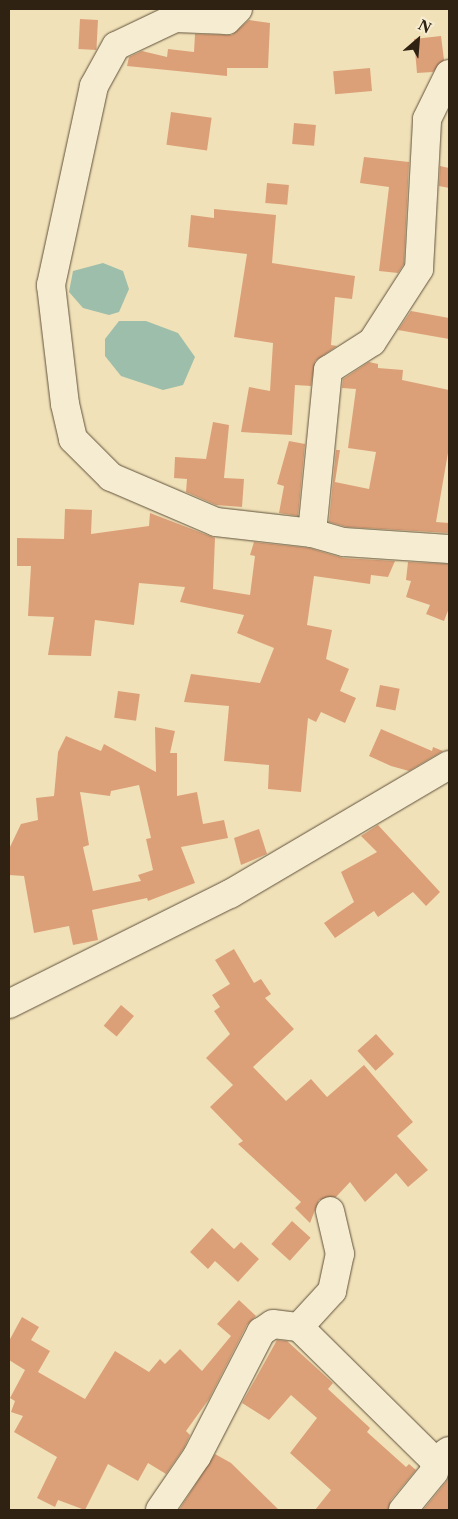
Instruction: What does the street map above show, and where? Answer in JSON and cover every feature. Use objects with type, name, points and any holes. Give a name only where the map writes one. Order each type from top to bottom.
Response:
[{"type":"street","points":[[238,9],[227,20],[175,18],[110,51],[94,86],[51,285],[65,404],[73,439],[111,477],[151,498],[216,522],[312,533],[344,542],[449,549]]},
{"type":"street","points":[[312,533],[328,370],[372,342],[419,270],[427,120],[449,74]]},
{"type":"street","points":[[9,1004],[230,894],[449,765]]},
{"type":"street","points":[[299,1326],[332,1291],[340,1254],[330,1211]]},
{"type":"street","points":[[160,1510],[197,1456],[261,1332],[273,1324],[299,1326],[442,1456],[434,1472],[403,1510]]},
{"type":"shaded area","points":[[103,263],[123,271],[129,289],[119,312],[109,315],[83,308],[69,292],[73,271]]},
{"type":"shaded area","points":[[119,321],[146,321],[178,333],[195,357],[183,385],[163,390],[121,376],[105,356],[105,339]]},
{"type":"building","points":[[80,19],[98,20],[96,50],[78,49]]},
{"type":"building","points":[[249,20],[270,23],[268,68],[227,68],[227,76],[127,66],[129,57],[142,51],[167,57],[168,49],[194,52],[195,34],[232,35]]},
{"type":"building","points":[[441,36],[444,60],[433,72],[417,73],[414,39]]},
{"type":"building","points":[[370,68],[372,91],[335,94],[333,71]]},
{"type":"building","points":[[171,112],[212,118],[207,150],[166,145]]},
{"type":"building","points":[[294,123],[316,125],[314,146],[292,144]]},
{"type":"building","points":[[364,157],[409,162],[404,264],[398,273],[379,271],[389,187],[360,183]]},
{"type":"building","points":[[440,166],[449,168],[449,188],[439,186]]},
{"type":"building","points":[[267,183],[289,185],[287,205],[265,203]]},
{"type":"building","points":[[214,209],[276,215],[272,263],[355,276],[352,299],[335,297],[331,345],[337,346],[315,361],[311,386],[295,385],[292,435],[241,432],[249,387],[270,391],[273,343],[234,337],[247,254],[188,247],[191,215],[214,218]]},
{"type":"building","points":[[411,311],[449,318],[449,339],[398,330]]},
{"type":"building","points":[[369,362],[378,364],[378,368],[403,370],[402,380],[449,390],[449,447],[436,522],[449,523],[449,533],[347,527],[329,522],[336,450],[340,450],[335,482],[369,489],[376,452],[348,448],[356,389],[342,388],[343,379]]},
{"type":"building","points":[[213,422],[229,425],[224,478],[244,479],[242,507],[216,505],[186,492],[187,479],[174,478],[175,457],[206,459]]},
{"type":"building","points":[[289,441],[305,444],[298,516],[279,513],[284,486],[277,484]]},
{"type":"building","points":[[65,509],[92,510],[91,534],[149,526],[150,513],[215,538],[213,589],[250,595],[255,556],[250,555],[254,542],[309,548],[343,558],[395,561],[388,577],[371,575],[370,584],[314,576],[307,625],[332,630],[326,659],[349,669],[340,691],[356,698],[345,723],[321,712],[316,722],[308,718],[301,792],[268,789],[269,765],[224,761],[229,706],[184,702],[191,674],[260,683],[274,648],[237,633],[244,615],[180,602],[185,587],[139,583],[134,625],[95,620],[91,656],[48,655],[54,617],[28,616],[31,566],[17,566],[17,538],[64,539]]},
{"type":"building","points":[[408,562],[449,564],[449,608],[444,621],[426,614],[430,605],[406,597],[411,581],[406,580]]},
{"type":"building","points":[[380,685],[400,689],[395,710],[376,707]]},
{"type":"building","points":[[118,691],[140,694],[136,721],[114,718]]},
{"type":"building","points":[[155,727],[175,731],[170,753],[177,753],[177,796],[197,792],[203,824],[224,820],[228,838],[181,847],[195,883],[148,901],[147,898],[92,910],[98,940],[73,945],[69,926],[34,933],[24,876],[9,875],[9,849],[21,824],[38,820],[36,798],[54,796],[58,752],[66,736],[101,751],[104,744],[156,772]],"holes":[[[139,785],[151,838],[146,839],[153,870],[138,875],[141,881],[93,891],[83,847],[89,845],[80,792],[110,796],[111,791]]]},
{"type":"building","points":[[381,729],[432,751],[433,747],[443,751],[409,771],[391,766],[369,756]]},
{"type":"building","points":[[378,825],[440,892],[426,906],[413,892],[378,917],[374,911],[335,938],[324,923],[354,902],[341,872],[377,852],[361,836]]},
{"type":"building","points":[[259,829],[267,854],[241,865],[234,838]]},
{"type":"building","points":[[234,949],[254,983],[261,979],[271,994],[265,998],[294,1029],[253,1067],[286,1101],[311,1079],[327,1097],[364,1065],[413,1122],[397,1136],[428,1170],[408,1187],[396,1173],[365,1202],[350,1182],[336,1197],[319,1200],[310,1223],[295,1208],[301,1202],[238,1144],[243,1141],[210,1107],[233,1085],[206,1058],[230,1034],[214,1011],[220,1007],[212,995],[230,984],[215,960]]},
{"type":"building","points":[[121,1005],[134,1016],[117,1037],[104,1026]]},
{"type":"building","points":[[376,1034],[394,1054],[375,1071],[357,1051]]},
{"type":"building","points":[[292,1221],[311,1238],[290,1261],[271,1244]]},
{"type":"building","points":[[212,1228],[234,1249],[241,1242],[259,1259],[238,1282],[215,1261],[208,1269],[190,1252]]},
{"type":"building","points":[[239,1300],[256,1316],[247,1325],[209,1399],[186,1431],[190,1435],[184,1448],[166,1474],[148,1463],[138,1481],[108,1464],[85,1510],[58,1500],[55,1507],[37,1498],[57,1457],[14,1432],[23,1416],[11,1412],[15,1401],[10,1398],[25,1370],[9,1360],[9,1341],[22,1317],[39,1327],[31,1340],[50,1351],[38,1372],[85,1399],[115,1351],[149,1372],[160,1359],[165,1364],[180,1349],[202,1371],[231,1336],[217,1324]]},
{"type":"building","points":[[277,1340],[287,1341],[333,1383],[328,1389],[370,1428],[367,1432],[406,1467],[409,1464],[416,1470],[391,1500],[388,1510],[315,1510],[331,1490],[290,1453],[317,1418],[291,1395],[269,1420],[242,1403]]},
{"type":"building","points":[[215,1454],[231,1463],[279,1510],[179,1510]]},
{"type":"building","points":[[449,1474],[449,1510],[423,1510],[446,1482]]}]
